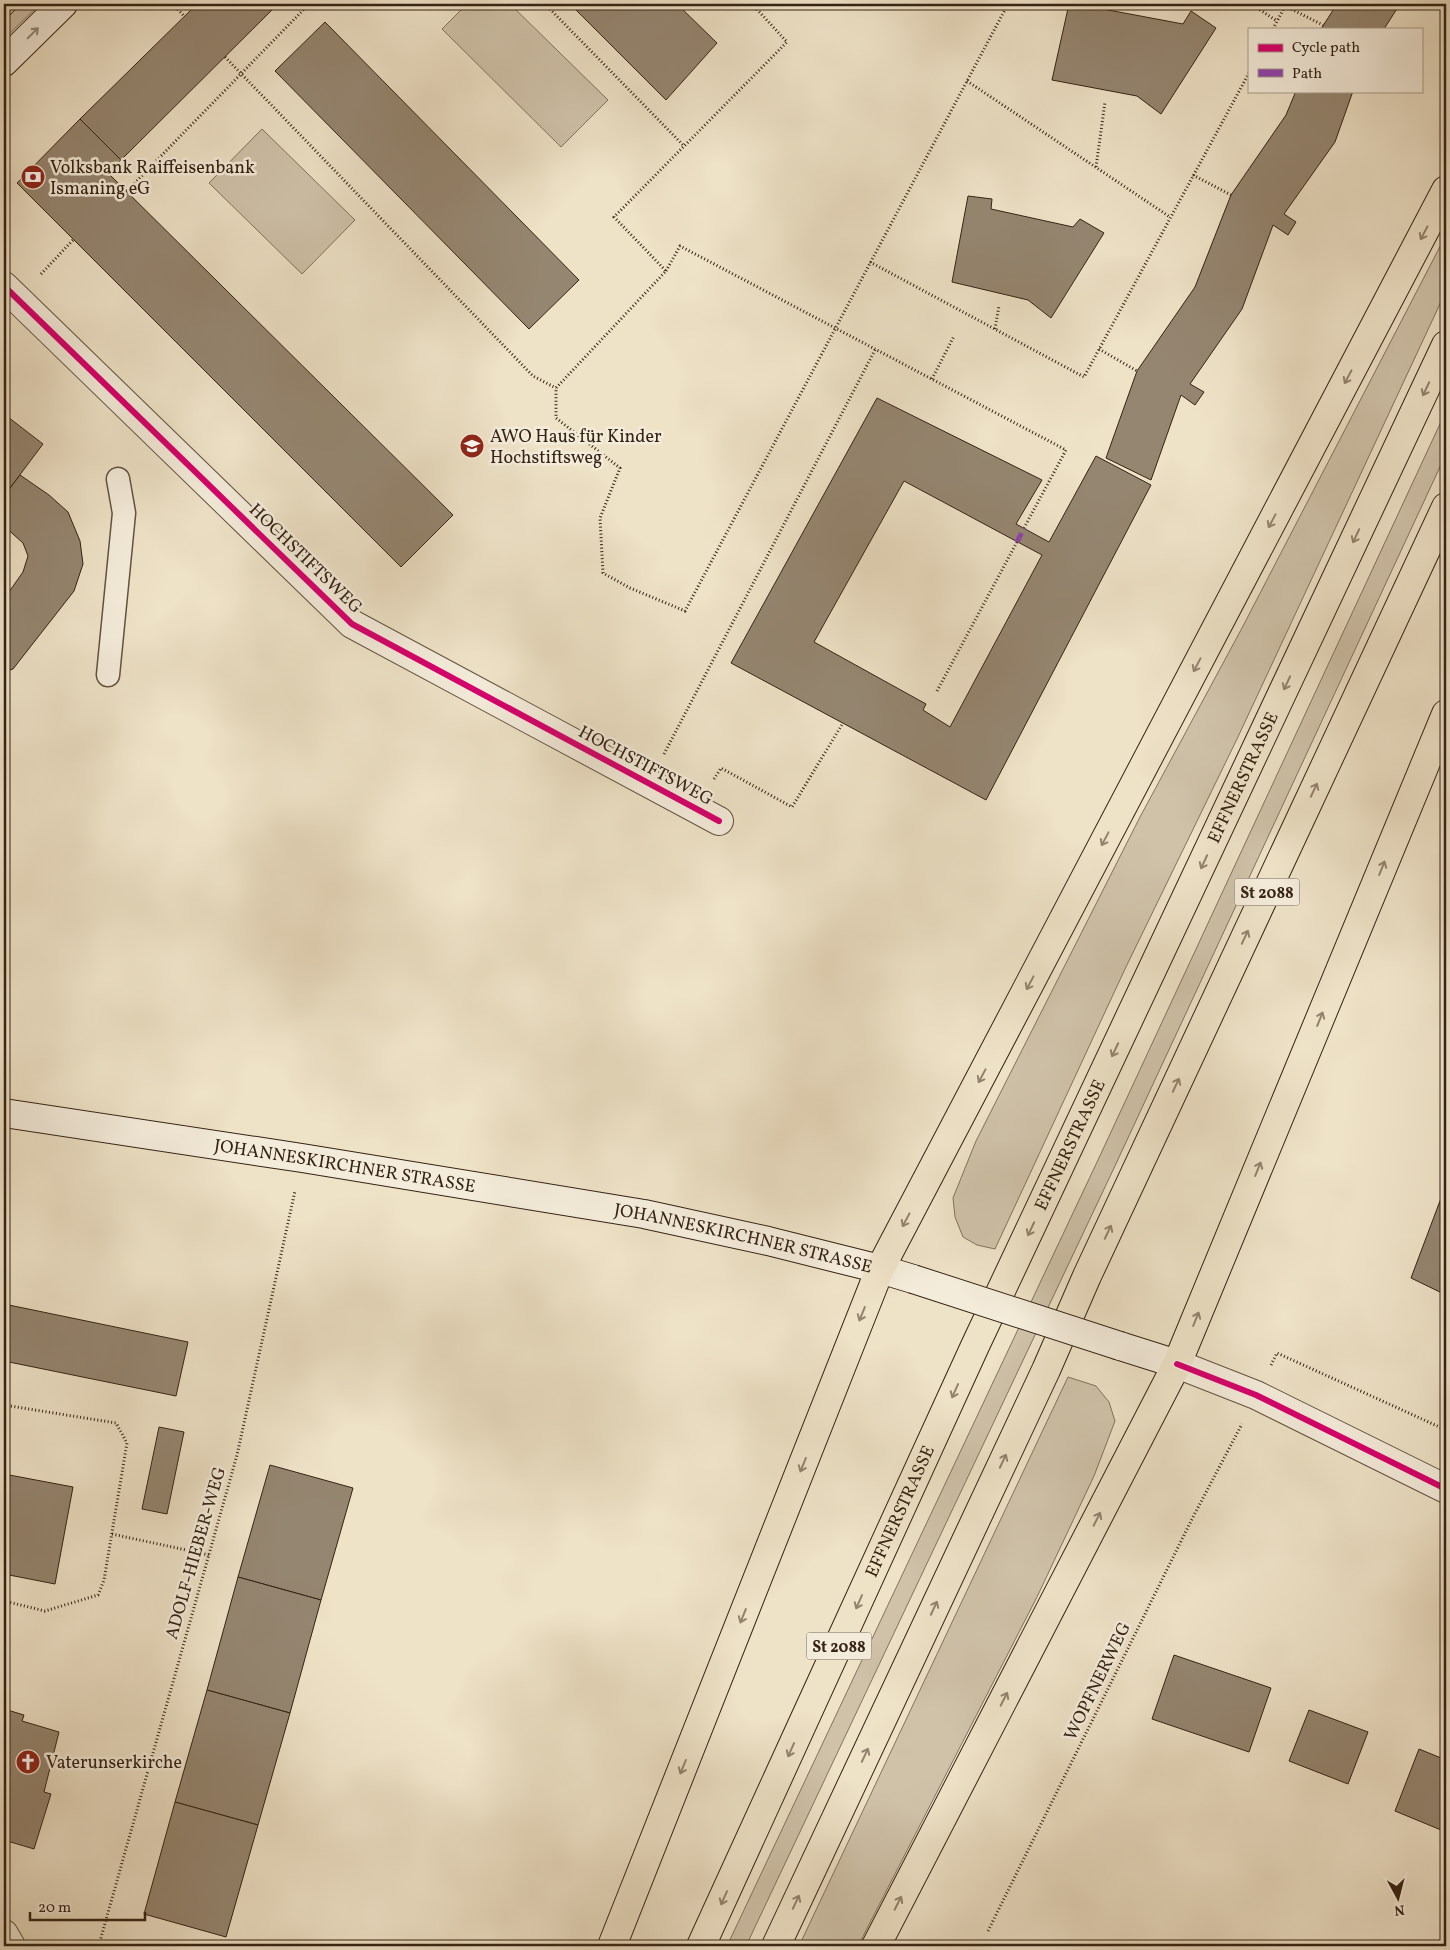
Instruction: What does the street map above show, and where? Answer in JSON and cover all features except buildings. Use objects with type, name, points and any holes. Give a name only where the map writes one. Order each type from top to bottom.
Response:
[{"type":"highway","points":[[612,1946],[880,1269],[1446,190]]},
{"type":"highway","name":"EFFNERSTRASSE","points":[[702,1946],[975,1346],[1446,345]]},
{"type":"highway","name":"St 2088","points":[[776,1946],[1042,1379],[1087,1276],[1446,507]]},
{"type":"highway","points":[[876,1946],[1177,1364],[1446,714]]},
{"type":"main road","points":[[4,62],[63,4]]},
{"type":"main road","name":"HOCHSTIFTSWEG","points":[[10,292],[352,624],[708,815]]},
{"type":"main road","name":"JOHANNESKIRCHNER STRASSE","points":[[4,1113],[302,1158],[644,1214],[768,1241],[880,1269],[1177,1364],[1256,1395],[1446,1489]]},
{"type":"main road","points":[[4,1934],[11,1946]]},
{"type":"lane","points":[[108,675],[124,513],[118,479]]},
{"type":"path","points":[[173,4],[184,16]]},
{"type":"path","points":[[127,191],[309,4]]},
{"type":"path","points":[[545,4],[684,146]]},
{"type":"path","points":[[666,271],[614,217],[787,42],[752,4]]},
{"type":"path","points":[[1008,4],[835,326],[684,611],[630,588],[603,573],[600,518],[620,468],[556,418],[556,388],[666,271],[680,246],[835,326],[1066,450],[1024,528]]},
{"type":"path","points":[[1252,4],[1277,21]]},
{"type":"path","points":[[1274,28],[1285,5],[1323,25]]},
{"type":"path","points":[[225,57],[533,376],[556,388]]},
{"type":"path","points":[[870,262],[1084,378],[1248,75]]},
{"type":"path","points":[[967,81],[1170,217]]},
{"type":"path","points":[[1096,167],[1105,102]]},
{"type":"path","points":[[1193,175],[1231,195]]},
{"type":"path","points":[[10,292],[73,240]]},
{"type":"path","points":[[995,329],[999,306]]},
{"type":"path","points":[[932,379],[954,336]]},
{"type":"path","points":[[649,783],[876,348]]},
{"type":"path","points":[[1099,349],[1137,371]]},
{"type":"path","points":[[937,691],[1017,542]]},
{"type":"path","points":[[708,815],[721,768],[792,807],[843,723]]},
{"type":"path","points":[[1256,1395],[1278,1353],[1446,1430]]},
{"type":"path","points":[[4,1405],[116,1423],[127,1443],[104,1580],[98,1595],[45,1611],[4,1601]]},
{"type":"path","points":[[112,1534],[210,1555]]},
{"type":"path","points":[[1446,1585],[1443,1597],[1446,1599]]},
{"type":"shaded area","points":[[4,4],[40,4],[4,39]]},
{"type":"shaded area","points":[[467,4],[510,4],[608,100],[561,147],[442,29]]},
{"type":"shaded area","points":[[262,129],[355,220],[302,274],[209,183]]},
{"type":"shaded area","points":[[1446,235],[1446,291],[1237,739],[1125,969],[995,1249],[977,1245],[963,1237],[955,1217],[953,1198],[976,1141],[1140,817],[1242,628]]},
{"type":"shaded area","points":[[1446,411],[1446,454],[1114,1168],[746,1946],[727,1946],[1098,1160]]},
{"type":"shaded area","points":[[1068,1377],[1096,1386],[1109,1402],[1115,1421],[1094,1476],[1037,1597],[858,1946],[799,1946]]},
{"type":"tram line","points":[[4,21],[21,4]]},
{"type":"marked path","points":[[1017,542],[1024,528]]},
{"type":"cycle path","points":[[4,286],[352,624],[719,821]]},
{"type":"cycle path","points":[[1177,1364],[1256,1395],[1446,1489]]},
{"type":"place","name":"Volksbank Raiffeisenbank Ismaning eG","points":[[33,177]]},
{"type":"place","name":"AWO Haus für Kinder Hochstiftsweg","points":[[472,446]]},
{"type":"place","name":"Vaterunserkirche","points":[[28,1762]]}]
